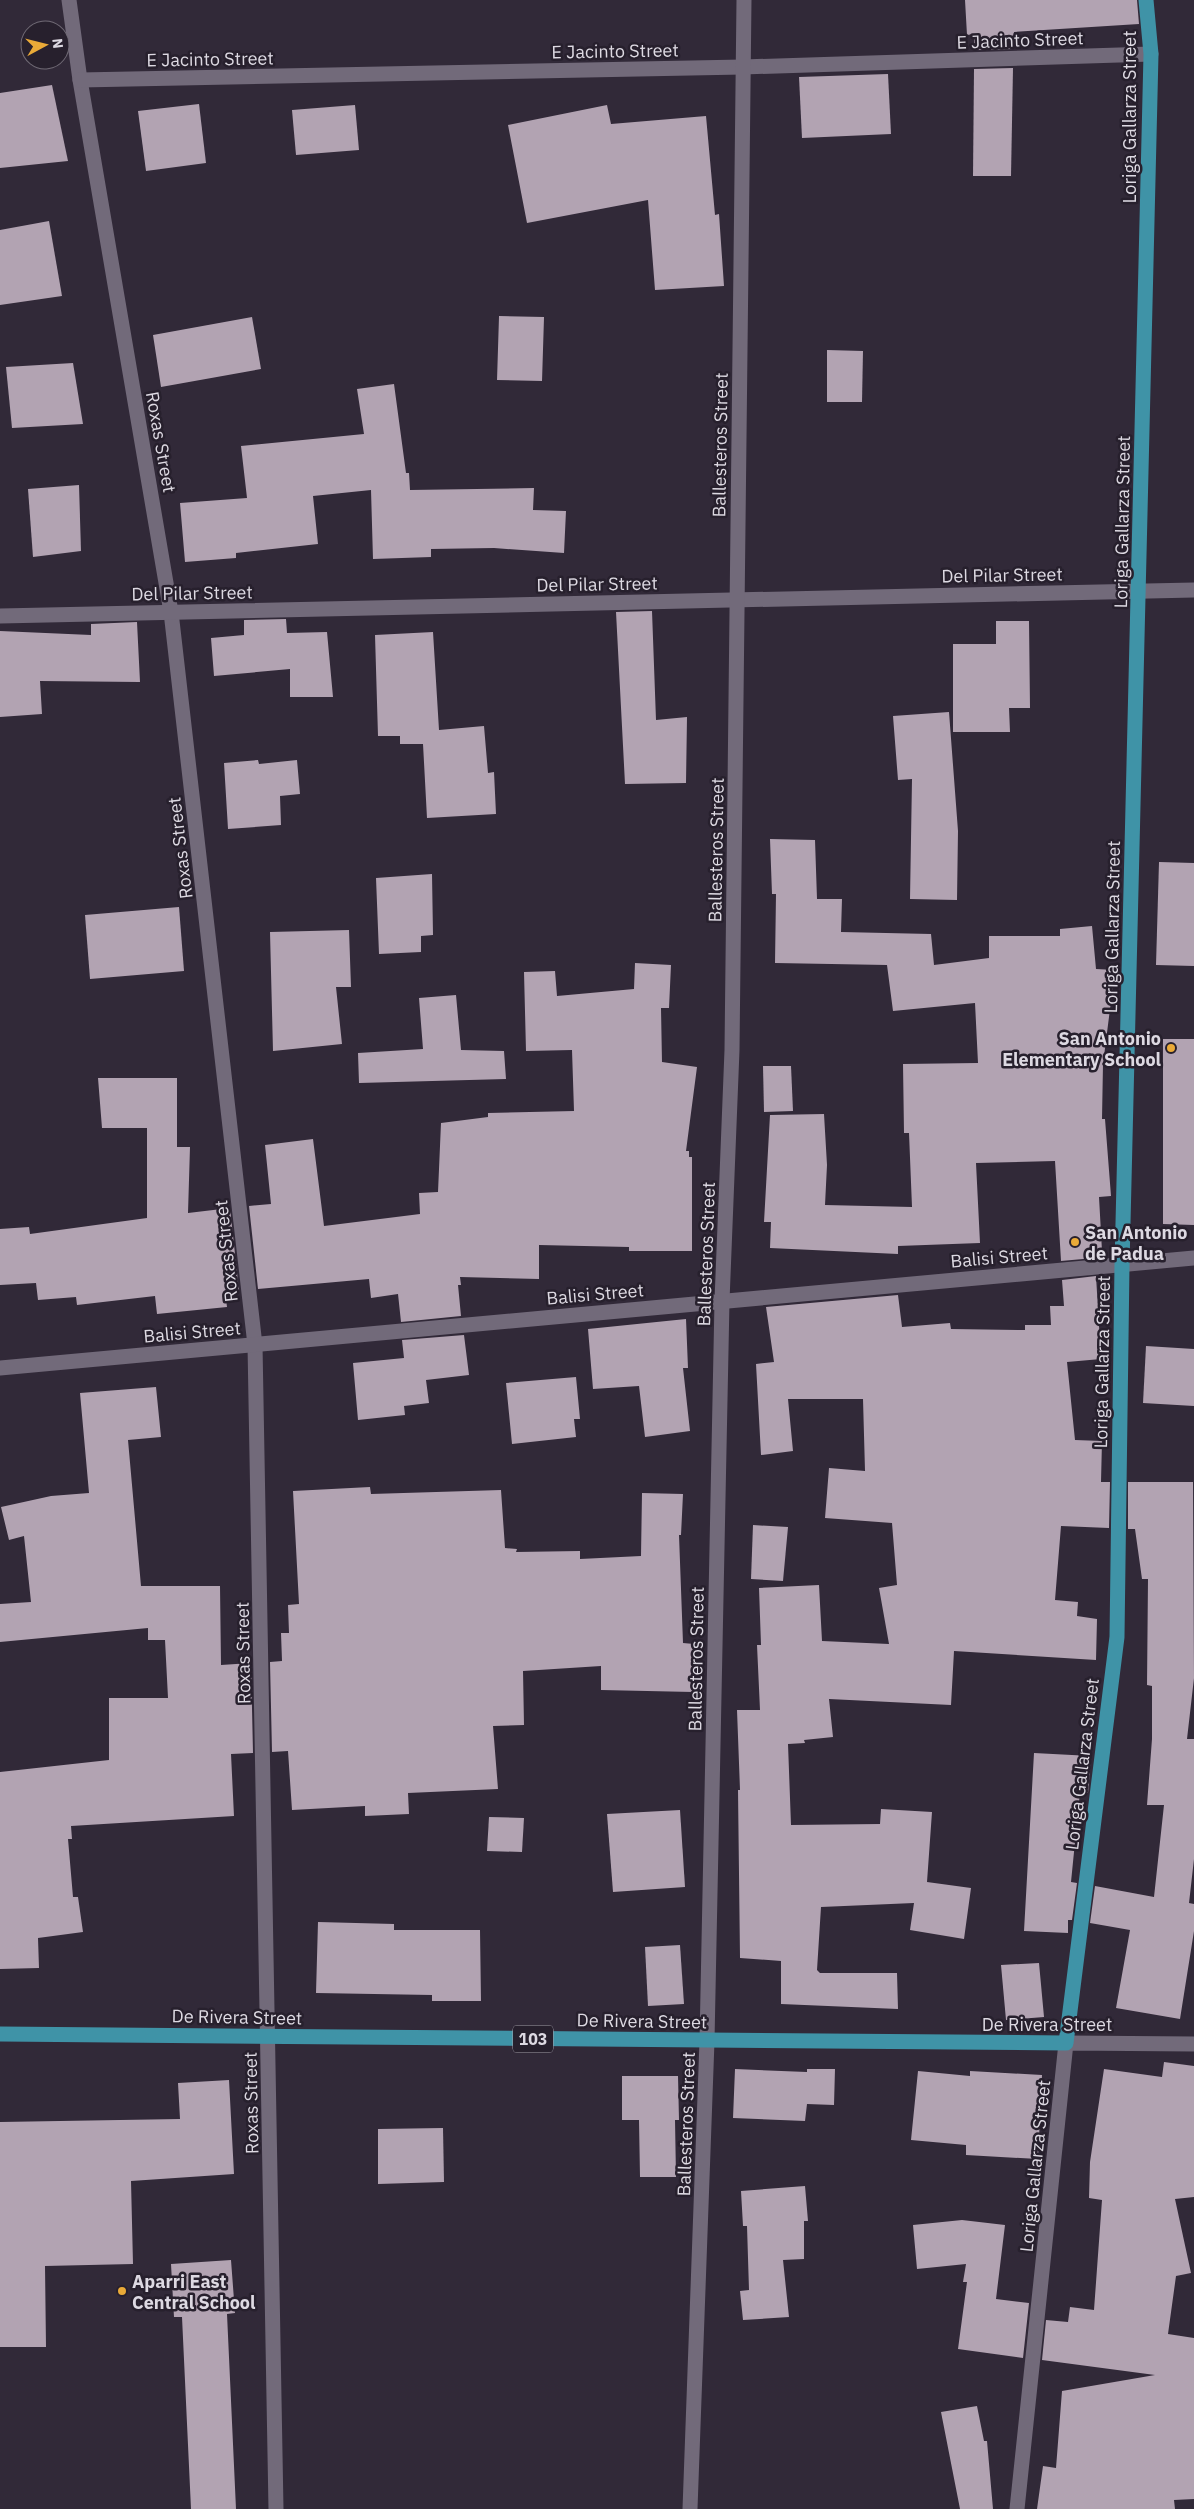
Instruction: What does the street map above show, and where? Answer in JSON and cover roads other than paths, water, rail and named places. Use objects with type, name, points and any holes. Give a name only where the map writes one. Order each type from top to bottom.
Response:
[{"type":"main road","name":"Loriga Gallarza Street","points":[[1066,2043],[1117,1637],[1122,1265],[1151,54],[1146,0]]},
{"type":"main road","name":"De Rivera Street","points":[[0,2034],[1066,2043]]},
{"type":"street","name":"Roxas Street","points":[[69,0],[80,80],[171,612],[255,1344],[269,2036],[276,2509]]},
{"type":"street","name":"Ballesteros Street","points":[[690,2509],[708,2041],[722,1301],[732,1050],[744,0]]},
{"type":"street","name":"E Jacinto Street","points":[[80,80],[744,67],[1151,54]]},
{"type":"street","name":"Del Pilar Street","points":[[0,616],[1194,590]]},
{"type":"street","name":"Balisi Street","points":[[0,1368],[1194,1258]]},
{"type":"street","name":"De Rivera Street","points":[[1066,2043],[1194,2044]]},
{"type":"street","name":"Loriga Gallarza Street","points":[[1018,2509],[1066,2043]]},
{"type":"place","name":"San Antonio Elementary School","points":[[1171,1048]]},
{"type":"place","name":"San Antonio de Padua","points":[[1075,1242]]},
{"type":"place","name":"Aparri East Central School","points":[[122,2291]]}]
